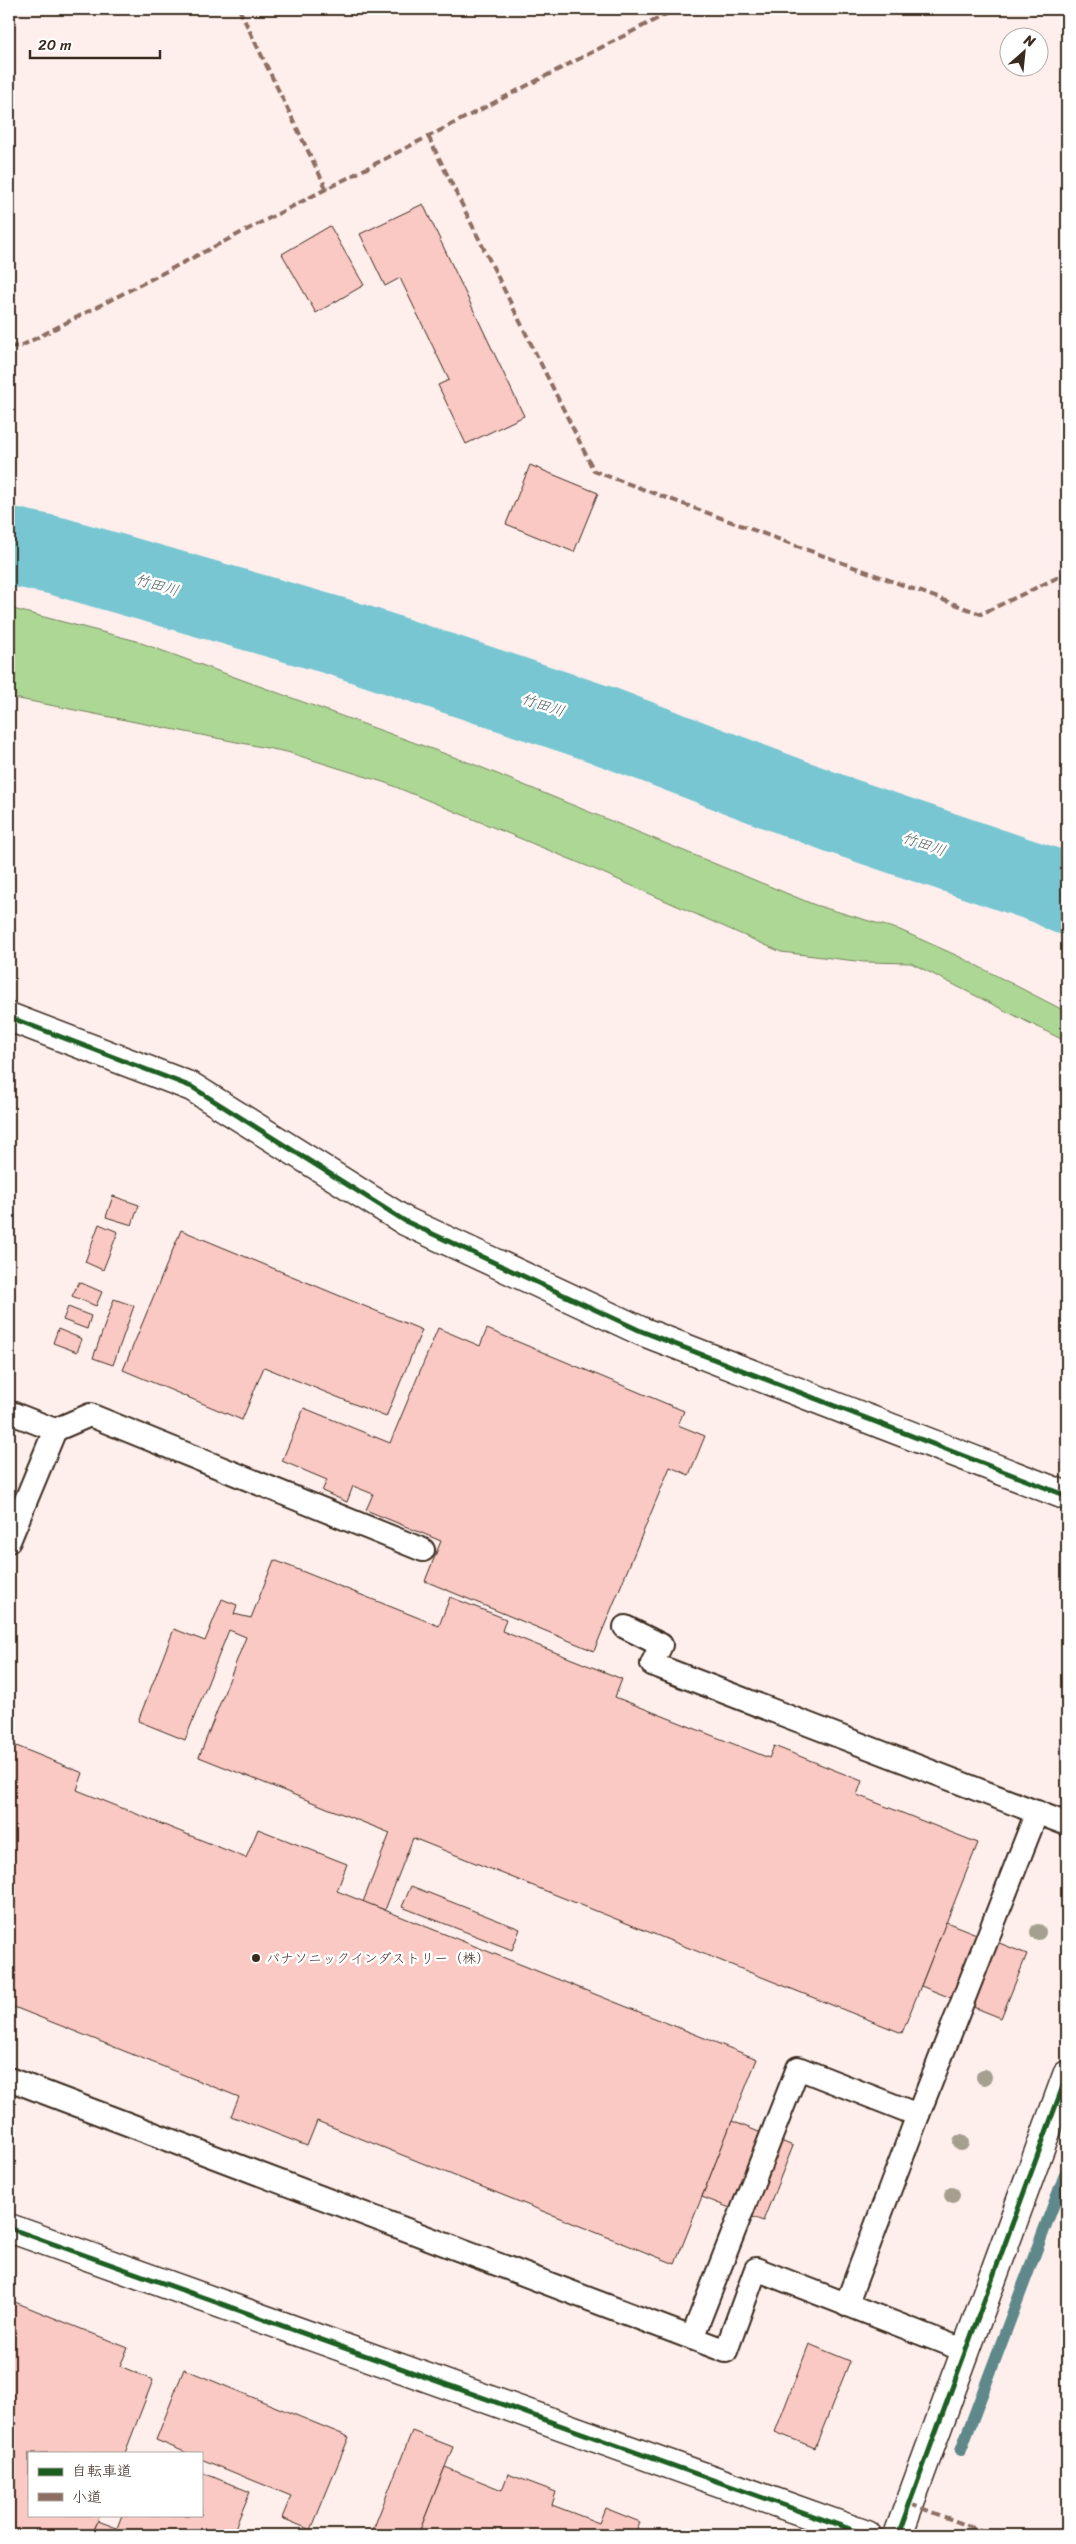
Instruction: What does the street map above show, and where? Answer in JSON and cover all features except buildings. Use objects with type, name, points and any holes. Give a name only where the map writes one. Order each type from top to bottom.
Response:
[{"type":"street","points":[[9,1017],[192,1087],[404,1221],[641,1331],[1067,1496]]},
{"type":"street","points":[[898,2535],[1067,2075]]},
{"type":"street","points":[[9,2228],[867,2535]]},
{"type":"lane","points":[[9,1412],[55,1430]]},
{"type":"lane","points":[[9,1541],[55,1430],[90,1415],[423,1550]]},
{"type":"lane","points":[[625,1627],[661,1645],[652,1664],[1067,1824]]},
{"type":"lane","points":[[846,2305],[918,2115],[1037,1812]]},
{"type":"lane","points":[[692,2338],[798,2068],[918,2115]]},
{"type":"lane","points":[[9,2079],[726,2351],[756,2269],[966,2351]]},
{"type":"green space","points":[[9,608],[133,640],[473,764],[815,905],[900,930],[958,956],[1067,1012],[1067,1042],[911,963],[864,962],[781,952],[594,869],[386,783],[287,752],[9,697]]},
{"type":"waterway","name":"竹田川","points":[[9,546],[57,556],[339,637],[600,724],[839,815],[1048,886],[1067,896]]},
{"type":"waterway","points":[[961,2450],[1067,2169]]},
{"type":"marked path","points":[[239,9],[327,190]]},
{"type":"marked path","points":[[9,347],[21,346],[676,9]]},
{"type":"marked path","points":[[428,136],[594,471],[981,614],[1067,573]]},
{"type":"marked path","points":[[910,2504],[993,2535]]},
{"type":"cycle path","points":[[9,1017],[192,1087],[405,1221],[641,1331],[1067,1496]]},
{"type":"cycle path","points":[[898,2535],[1067,2075]]},
{"type":"cycle path","points":[[9,2228],[867,2535]]},
{"type":"place","name":"パナソニックインダストリー（株）","points":[[256,1958]]}]
